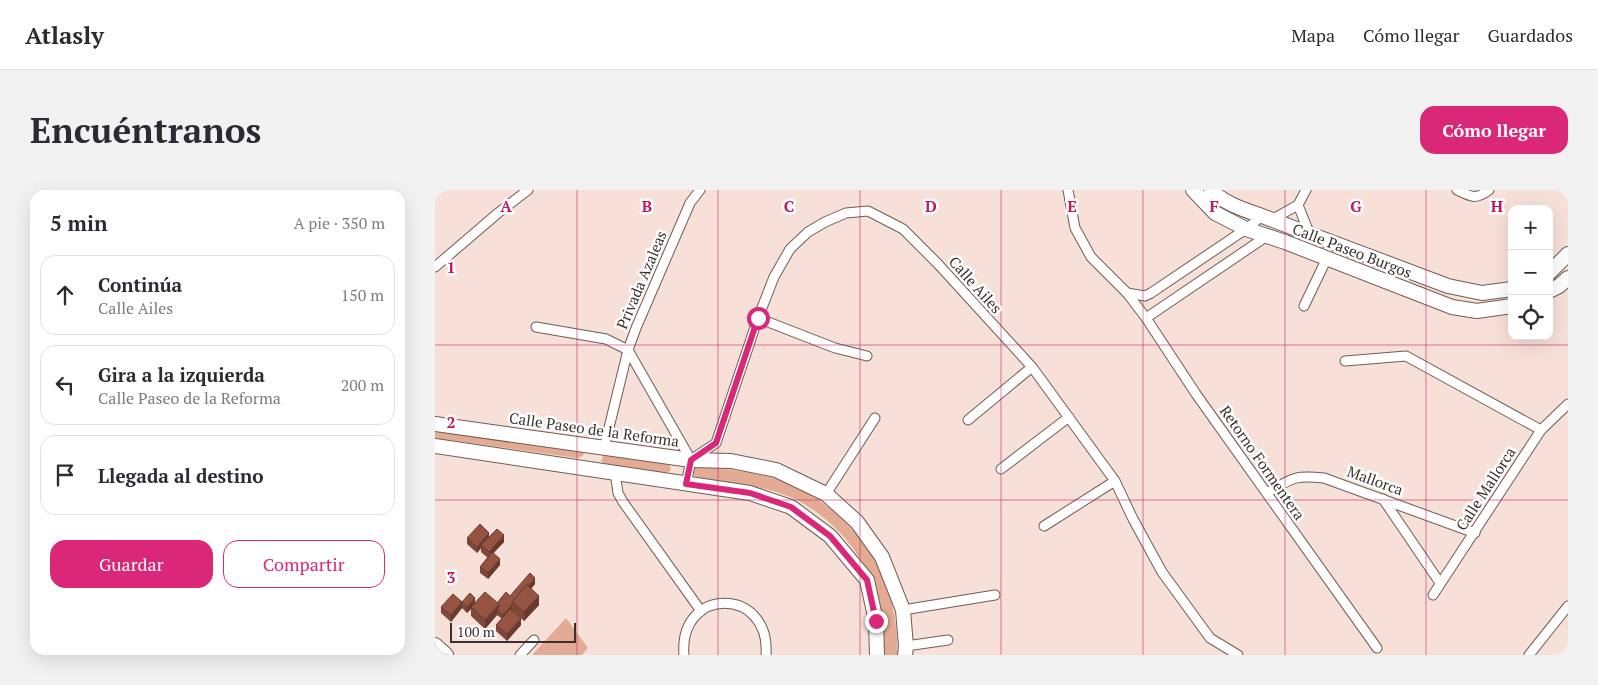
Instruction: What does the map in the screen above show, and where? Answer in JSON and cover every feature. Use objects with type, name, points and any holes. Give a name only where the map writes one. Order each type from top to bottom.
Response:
[{"type":"main road","name":"Calle Paseo Burgos","points":[[1193,190],[1215,213],[1246,229],[1285,242],[1452,307],[1477,311],[1508,307]]},
{"type":"main road","name":"Calle Paseo Burgos","points":[[1211,190],[1239,207],[1266,218],[1448,286],[1483,293],[1508,290]]},
{"type":"main road","points":[[1285,242],[1290,227]]},
{"type":"main road","points":[[1553,269],[1568,254]]},
{"type":"main road","points":[[1553,289],[1568,278]]},
{"type":"main road","name":"Calle Paseo de la Reforma","points":[[435,424],[691,460],[731,461],[776,470],[825,494],[857,522],[882,557],[903,610],[905,650]]},
{"type":"main road","points":[[435,446],[750,493],[791,507],[830,536],[867,580],[876,621],[877,655]]},
{"type":"main road","points":[[587,468],[589,446]]},
{"type":"main road","points":[[435,645],[446,655]]},
{"type":"street","points":[[435,267],[528,190]]},
{"type":"street","name":"Privada Azaleas","points":[[535,327],[606,339],[628,350],[635,328],[690,202],[700,190]]},
{"type":"street","name":"Retorno Formentera","points":[[1068,190],[1075,228],[1091,257],[1127,293],[1146,318],[1196,394],[1377,648]]},
{"type":"street","points":[[1127,293],[1145,296],[1246,229],[1266,218],[1298,205],[1306,190]]},
{"type":"street","points":[[1457,190],[1469,197],[1481,196],[1489,190]]},
{"type":"street","points":[[1298,205],[1310,235]]},
{"type":"street","name":"Calle Ailes","points":[[691,460],[716,443],[758,318],[774,277],[790,249],[808,232],[825,222],[846,212],[868,211],[903,229],[1032,367],[1115,481],[1162,572],[1211,638],[1238,655]]},
{"type":"street","points":[[1146,318],[1267,236]]},
{"type":"street","points":[[1304,306],[1327,258]]},
{"type":"street","points":[[1145,296],[1155,311]]},
{"type":"street","points":[[758,318],[835,348],[867,356]]},
{"type":"street","points":[[604,448],[628,350]]},
{"type":"street","points":[[628,350],[691,460],[686,484]]},
{"type":"street","points":[[1345,360],[1407,356],[1541,430]]},
{"type":"street","points":[[968,420],[1032,367]]},
{"type":"street","name":"Calle Mallorca","points":[[1433,595],[1541,430],[1568,404]]},
{"type":"street","points":[[1001,468],[1069,416]]},
{"type":"street","points":[[825,494],[875,418]]},
{"type":"street","points":[[615,472],[618,493],[623,502],[701,611]]},
{"type":"street","name":"Mallorca","points":[[1267,494],[1292,478],[1306,476],[1324,478],[1475,533]]},
{"type":"street","points":[[1044,526],[1115,481]]},
{"type":"street","points":[[1383,499],[1440,583]]},
{"type":"street","points":[[903,610],[995,595]]},
{"type":"street","points":[[684,655],[685,630],[691,619],[712,605],[724,603],[737,605],[748,610],[758,619],[764,630],[767,642],[766,655]]},
{"type":"street","points":[[1529,655],[1568,606]]},
{"type":"street","points":[[520,655],[534,640]]},
{"type":"street","points":[[905,650],[948,640]]},
{"type":"shaded area","points":[[435,425],[584,451],[584,453],[577,458],[435,438]]},
{"type":"shaded area","points":[[604,454],[669,463],[671,470],[666,474],[606,465],[601,461]]},
{"type":"shaded area","points":[[695,466],[755,474],[788,483],[813,496],[843,520],[870,553],[888,591],[897,633],[897,655],[884,655],[882,622],[870,577],[855,551],[829,522],[808,506],[785,495],[747,485],[696,477],[692,473]]},
{"type":"shaded area","points":[[566,618],[588,648],[582,655],[532,655]]},
{"type":"building","points":[[480,524],[489,533],[477,547],[467,538]]},
{"type":"building","points":[[497,529],[504,535],[489,552],[481,545]]},
{"type":"building","points":[[492,552],[500,559],[488,573],[480,567]]},
{"type":"building","points":[[530,573],[535,578],[512,602],[512,605],[503,615],[497,609],[499,604],[497,603],[506,592],[510,596]]},
{"type":"building","points":[[527,585],[539,596],[524,612],[512,602]]},
{"type":"building","points":[[485,592],[499,604],[485,620],[471,607]]},
{"type":"building","points":[[470,593],[475,598],[467,607],[462,602]]},
{"type":"building","points":[[453,594],[462,602],[451,615],[441,607]]},
{"type":"building","points":[[510,609],[521,619],[507,634],[496,625]]},
{"type":"route","points":[[758,318],[716,443],[691,460],[686,484],[750,493],[791,507],[830,536],[867,580],[876,621]]}]
